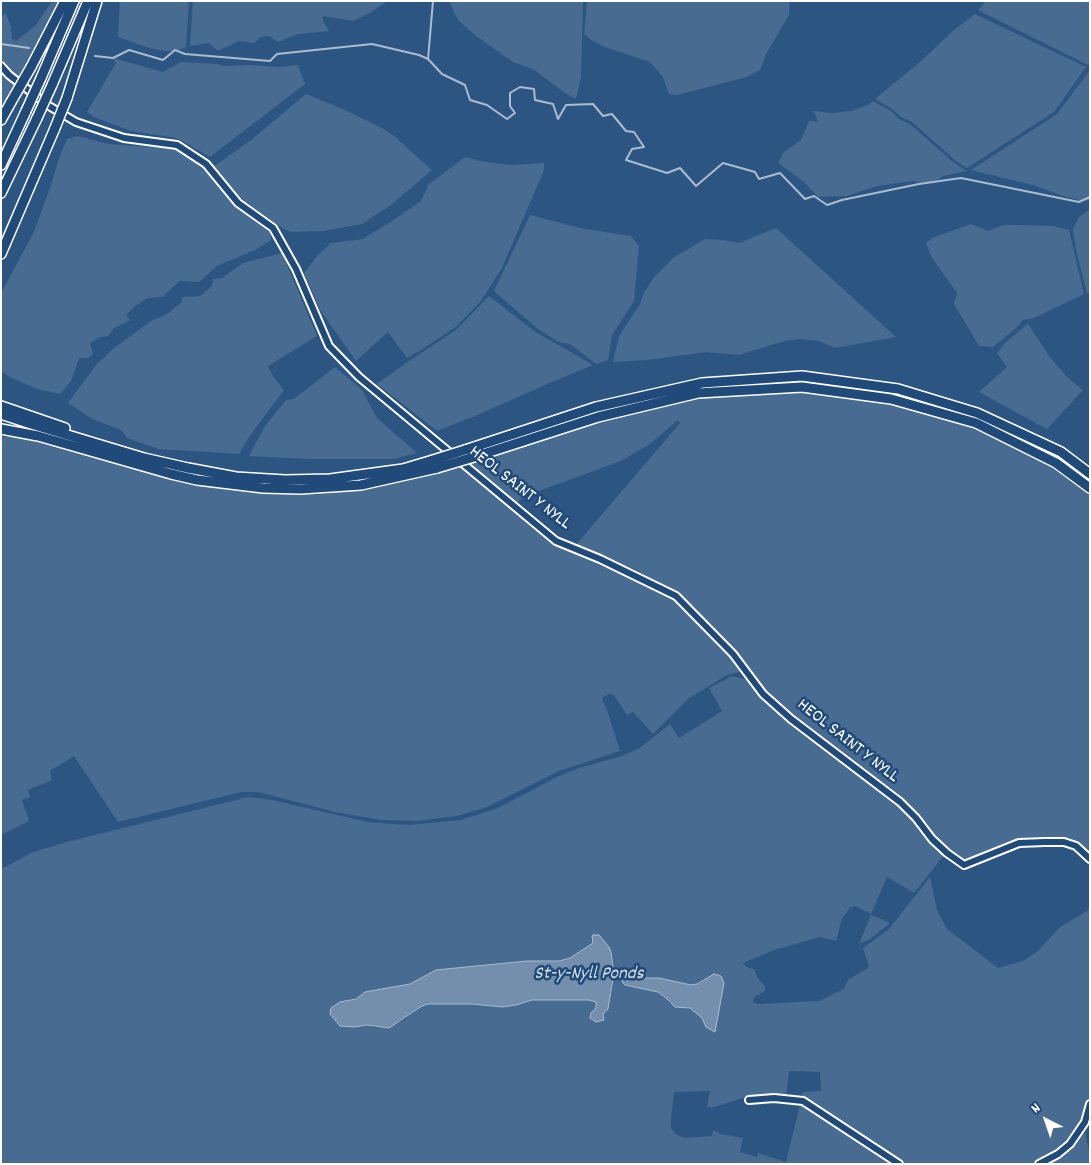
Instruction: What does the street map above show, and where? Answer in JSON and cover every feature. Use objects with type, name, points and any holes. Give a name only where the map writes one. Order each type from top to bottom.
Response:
[{"type":"highway","points":[[1,120],[65,1]]},
{"type":"highway","points":[[1,165],[74,1]]},
{"type":"highway","points":[[1,193],[52,85],[88,1]]},
{"type":"highway","points":[[1,254],[67,98],[97,1]]},
{"type":"highway","points":[[1,262],[17,219]]},
{"type":"highway","points":[[1,429],[38,436],[197,480],[263,488],[301,489],[361,485],[435,464],[465,450],[596,407],[702,383],[802,376],[898,389],[977,413],[1061,452],[1090,474]]},
{"type":"highway","points":[[1,414],[144,458],[236,476],[285,480],[339,478],[474,458],[598,417],[698,393],[802,387],[891,399],[976,422],[1056,463],[1090,488]]},
{"type":"highway","points":[[1,406],[120,447],[144,458]]},
{"type":"highway","points":[[1,434],[17,432]]},
{"type":"street","name":"HEOL SAINT Y NYLL","points":[[1,66],[9,75],[49,106],[76,122],[124,138],[177,145],[206,164],[238,203],[273,228],[296,269],[329,346],[360,378],[556,541],[600,559],[676,596],[733,654],[763,694],[791,719],[900,802],[916,818],[932,839],[947,853],[964,865],[1019,843],[1064,842],[1076,846],[1090,859]]},
{"type":"street","points":[[749,1100],[774,1098],[804,1101],[899,1164]]},
{"type":"street","points":[[1039,1164],[1058,1154],[1070,1144],[1087,1123],[1090,1104]]},
{"type":"shaded area","points":[[52,1],[58,1],[1,111],[1,17],[6,13],[11,27],[12,39],[16,41],[36,25]]},
{"type":"shaded area","points":[[120,1],[189,1],[186,47],[176,51],[165,51],[149,48],[118,37]]},
{"type":"shaded area","points":[[193,1],[388,1],[353,21],[323,16],[323,21],[329,31],[298,34],[278,42],[269,36],[261,37],[254,43],[239,41],[218,51],[209,43],[190,46]]},
{"type":"shaded area","points":[[449,1],[583,1],[581,77],[576,99],[533,69],[513,62],[476,36],[458,20]]},
{"type":"shaded area","points":[[790,1],[789,15],[766,54],[760,70],[747,77],[677,95],[669,94],[663,77],[650,62],[605,47],[584,34],[587,2]]},
{"type":"shaded area","points":[[986,1],[1090,1],[1090,66],[978,10]]},
{"type":"shaded area","points":[[975,14],[1086,67],[1054,112],[967,168],[957,162],[912,122],[901,117],[875,99]]},
{"type":"shaded area","points":[[113,58],[163,72],[181,62],[218,64],[222,66],[278,67],[298,65],[305,84],[210,157],[177,138],[131,131],[94,117],[87,112],[116,63]]},
{"type":"shaded area","points":[[1090,70],[1090,200],[1083,201],[1036,186],[971,170],[1057,114]]},
{"type":"shaded area","points":[[306,94],[382,128],[394,136],[432,170],[391,205],[362,224],[324,231],[290,232],[277,225],[240,199],[213,167],[251,140]]},
{"type":"shaded area","points":[[873,101],[891,111],[899,119],[910,124],[953,162],[967,171],[943,176],[934,182],[923,183],[913,181],[877,186],[847,196],[818,197],[804,182],[778,163],[784,152],[801,140],[809,121],[818,122],[814,111],[831,113],[851,111],[868,105]]},
{"type":"shaded area","points":[[77,136],[109,144],[176,149],[203,166],[233,205],[270,233],[271,240],[255,250],[217,266],[199,282],[180,281],[162,297],[148,298],[135,306],[126,315],[130,320],[114,328],[108,336],[100,337],[90,343],[93,354],[89,358],[79,358],[71,381],[60,394],[37,389],[1,371],[1,293],[34,232],[67,139]]},
{"type":"shaded area","points":[[465,157],[509,165],[544,163],[544,170],[502,268],[480,302],[457,326],[424,348],[407,358],[388,332],[356,361],[320,310],[304,273],[317,256],[331,243],[363,239],[421,201],[429,184]]},
{"type":"shaded area","points":[[1090,209],[1090,294],[1087,293],[1076,250],[1073,229],[1079,217]]},
{"type":"shaded area","points":[[530,215],[580,228],[631,236],[639,246],[634,301],[612,335],[608,360],[596,364],[570,344],[558,342],[538,329],[494,291]]},
{"type":"shaded area","points":[[971,224],[988,231],[1003,225],[1054,226],[1069,230],[1084,294],[1034,318],[1023,320],[993,347],[979,346],[954,304],[957,293],[932,258],[926,243],[932,238]]},
{"type":"shaded area","points":[[776,228],[896,337],[835,348],[819,341],[801,339],[784,341],[739,355],[706,352],[647,360],[613,362],[619,336],[640,304],[644,293],[654,277],[673,258],[705,239],[739,243]]},
{"type":"shaded area","points":[[282,253],[317,336],[268,366],[284,390],[249,437],[239,454],[158,449],[127,438],[121,430],[92,419],[68,403],[96,365],[114,348],[151,321],[167,314],[182,302],[182,297],[200,296],[212,286],[213,279],[222,278],[243,263]]},
{"type":"shaded area","points":[[489,296],[534,331],[593,365],[437,431],[377,384],[456,330]]},
{"type":"shaded area","points":[[1028,324],[1049,356],[1067,377],[1083,390],[1047,429],[979,392],[1007,367],[997,353],[1006,342]]},
{"type":"shaded area","points":[[335,367],[362,390],[377,418],[417,453],[394,459],[308,459],[249,456],[265,426],[286,400],[293,399]]},
{"type":"shaded area","points":[[805,389],[891,400],[947,417],[997,437],[1048,465],[1090,495],[1090,853],[1070,838],[1027,839],[964,863],[934,839],[898,797],[795,717],[765,690],[744,661],[679,595],[634,569],[574,547],[680,423],[678,420],[650,444],[621,461],[525,496],[514,505],[466,465],[559,432],[665,399]]},
{"type":"shaded area","points":[[1,437],[18,437],[187,483],[250,493],[315,495],[365,489],[463,466],[514,509],[526,523],[555,546],[637,580],[655,591],[674,598],[727,651],[743,671],[727,675],[688,699],[653,734],[633,712],[627,715],[614,695],[609,694],[602,698],[620,751],[559,771],[487,807],[457,816],[417,821],[381,820],[335,812],[258,792],[241,792],[118,822],[74,756],[50,771],[52,780],[28,790],[30,797],[22,800],[29,821],[1,835]]},
{"type":"shaded area","points":[[732,676],[748,680],[764,701],[776,711],[846,762],[911,814],[944,855],[914,893],[887,877],[871,914],[855,906],[850,908],[842,918],[836,941],[820,937],[774,950],[743,963],[746,967],[754,969],[758,978],[765,986],[765,991],[754,997],[754,1003],[819,1001],[844,989],[848,980],[869,966],[863,948],[889,929],[930,877],[937,910],[947,929],[998,968],[1023,961],[1038,951],[1060,927],[1087,911],[1090,907],[1090,1100],[1079,1125],[1068,1141],[1033,1164],[903,1164],[814,1102],[802,1097],[804,1092],[821,1091],[820,1072],[789,1071],[786,1096],[749,1096],[711,1108],[707,1106],[710,1091],[674,1092],[671,1128],[676,1134],[684,1138],[712,1136],[713,1130],[721,1134],[743,1138],[740,1152],[757,1157],[758,1153],[786,1162],[801,1101],[897,1164],[1,1164],[1,869],[33,852],[67,842],[248,797],[272,800],[368,822],[408,825],[461,820],[498,808],[557,777],[579,768],[622,756],[640,748],[670,724],[679,738],[722,711],[709,688]],"holes":[[[592,936],[611,952],[614,966],[613,985],[608,1009],[603,1014],[604,1020],[596,1022],[596,1002],[589,1000],[532,1000],[503,1007],[472,1004],[429,1004],[422,1006],[401,1022],[376,1028],[367,1025],[354,1027],[340,1002],[356,999],[365,992],[410,984],[437,970],[527,961],[559,961],[570,958],[593,943]],[[623,975],[691,985],[697,984],[704,979],[723,990],[714,1031],[706,1027],[702,1018],[690,1008],[682,1008],[669,1003],[666,997],[658,992],[625,985]]]},
{"type":"shaded area","points":[[871,915],[890,923],[869,940],[859,944]]},
{"type":"shaded area","points":[[1085,1132],[1090,1154],[1090,1164],[1044,1164],[1074,1143]]},
{"type":"water","name":"St-y-Nyll Ponds","points":[[593,935],[599,935],[609,947],[614,973],[608,1009],[603,1014],[604,1020],[596,1022],[590,1018],[591,1013],[596,1008],[596,1002],[589,1000],[532,1000],[503,1007],[472,1004],[428,1004],[389,1028],[367,1025],[354,1027],[340,1026],[330,1014],[331,1008],[340,1002],[356,999],[365,992],[410,984],[436,970],[527,961],[559,961],[570,958],[593,943]]},
{"type":"water","name":"St-y-Nyll Ponds","points":[[714,974],[721,976],[724,983],[715,1032],[706,1027],[702,1018],[690,1008],[675,1007],[658,992],[625,985],[622,979],[623,975],[629,975],[636,978],[659,978],[691,985],[697,984]]},
{"type":"waterway","points":[[428,59],[433,1]]},
{"type":"waterway","points":[[1,44],[29,48]]},
{"type":"waterway","points":[[95,56],[113,58],[129,50],[163,60],[175,50],[185,54],[270,61],[277,54],[372,44],[419,55],[428,59],[442,74],[465,85],[470,100],[487,105],[507,119],[515,113],[510,106],[510,93],[520,87],[534,89],[535,100],[553,104],[558,119],[566,105],[593,104],[603,116],[612,114],[626,131],[634,132],[644,147],[632,149],[626,160],[667,173],[680,168],[696,186],[723,163],[755,172],[759,179],[780,173],[805,199],[814,196],[827,205],[842,200],[919,184],[961,178],[1079,202],[1090,197]]}]
